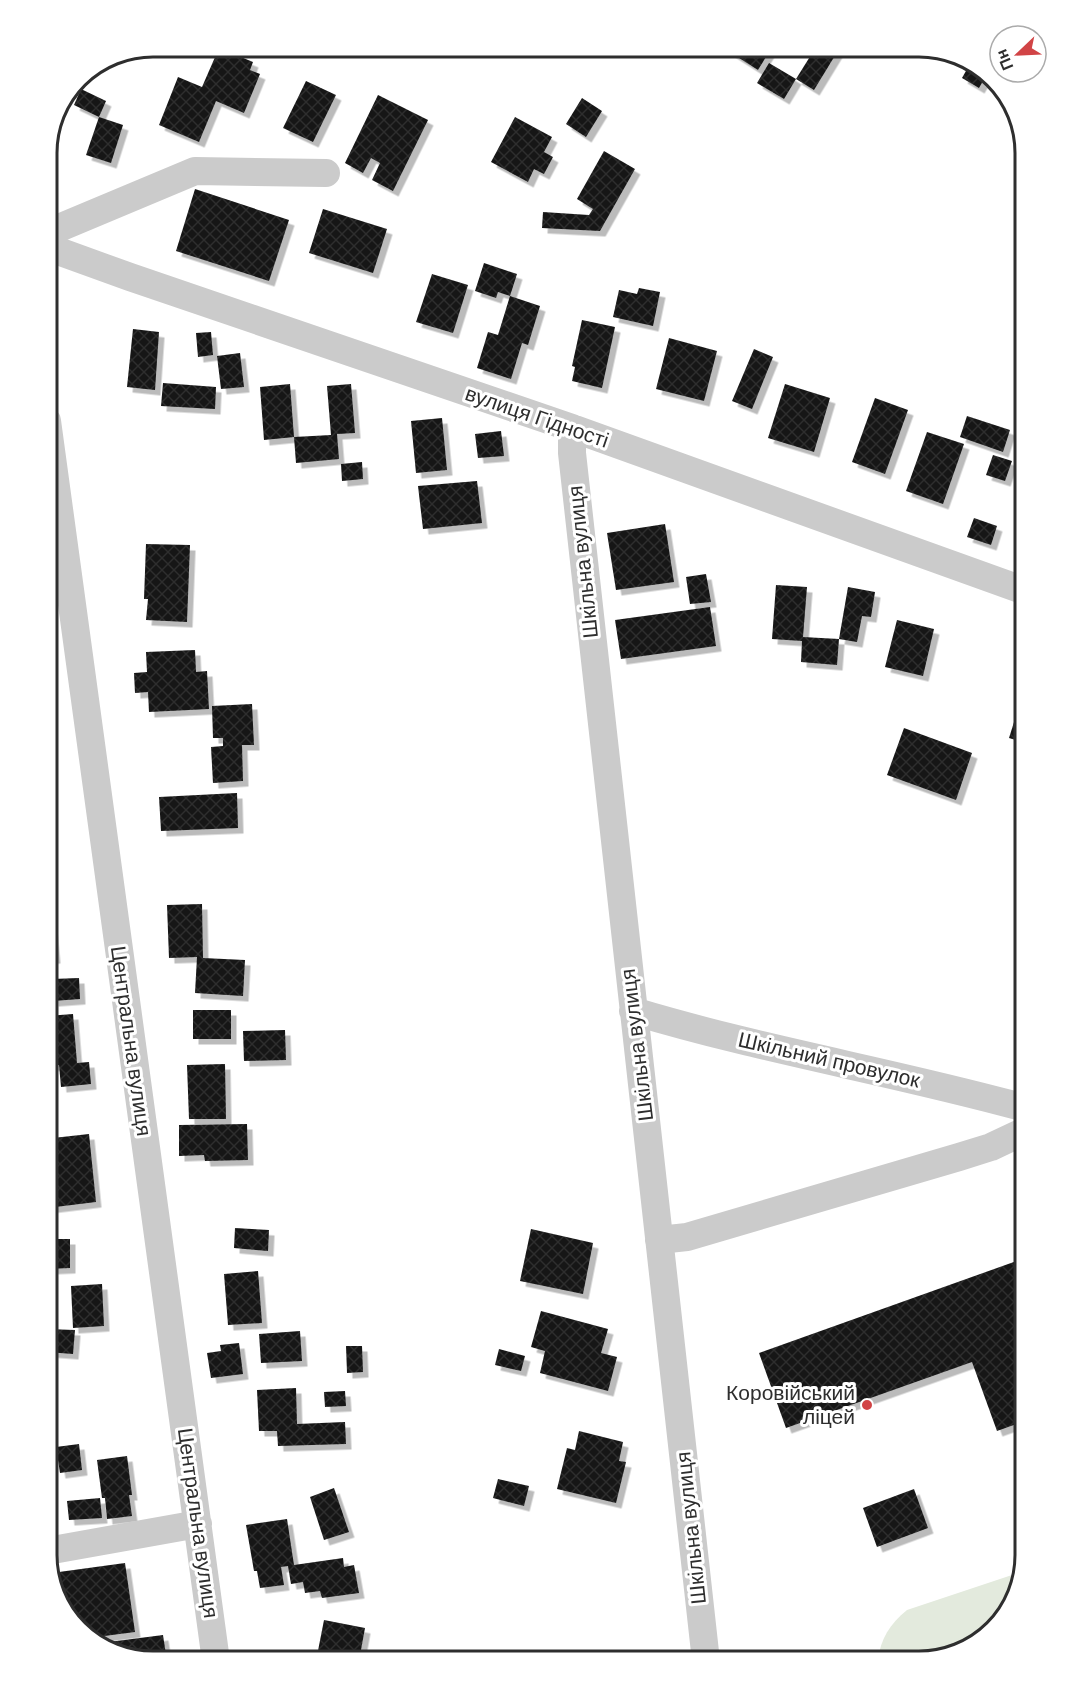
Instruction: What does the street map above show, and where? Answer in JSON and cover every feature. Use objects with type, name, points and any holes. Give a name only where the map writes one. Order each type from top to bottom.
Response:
[{"type":"street","points":[[57,229],[195,171],[326,173]]},
{"type":"street","name":"вулиця Гідності","points":[[57,251],[572,428],[1015,587]]},
{"type":"street","name":"Шкільна вулиця","points":[[572,428],[573,465],[705,1651]]},
{"type":"street","name":"Центральна вулиця","points":[[57,494],[215,1651]]},
{"type":"street","name":"Шкільний провулок","points":[[633,1011],[693,1029],[1015,1105]]},
{"type":"street","points":[[659,1240],[687,1237],[992,1147],[1015,1136]]},
{"type":"street","points":[[57,1549],[198,1524]]},
{"type":"shaded area","points":[[1013,1575],[999,1608],[982,1627],[962,1641],[932,1650],[880,1651],[887,1632],[907,1610]]},
{"type":"building","points":[[215,57],[241,57],[253,62],[250,70],[260,74],[244,113],[216,101],[199,142],[159,125],[178,77],[202,87]]},
{"type":"building","points":[[738,57],[766,57],[758,70]]},
{"type":"building","points":[[810,57],[834,57],[814,90],[796,79]]},
{"type":"building","points":[[769,63],[796,79],[784,99],[757,83]]},
{"type":"building","points":[[967,70],[983,82],[979,88],[962,78]]},
{"type":"building","points":[[306,81],[336,95],[313,142],[283,128]]},
{"type":"building","points":[[82,89],[106,101],[99,117],[74,105]]},
{"type":"building","points":[[378,95],[428,120],[393,191],[372,180],[380,163],[371,158],[363,173],[345,163]]},
{"type":"building","points":[[582,98],[602,111],[586,137],[566,124]]},
{"type":"building","points":[[99,117],[123,125],[111,163],[86,155]]},
{"type":"building","points":[[515,117],[552,137],[544,152],[553,157],[544,174],[534,169],[528,182],[491,162]]},
{"type":"building","points":[[604,151],[635,169],[600,231],[542,228],[543,212],[589,215],[593,209],[577,199]]},
{"type":"building","points":[[195,189],[289,220],[269,281],[176,251]]},
{"type":"building","points":[[323,209],[387,229],[373,273],[309,253]]},
{"type":"building","points":[[484,263],[517,274],[510,296],[498,292],[496,298],[475,291]]},
{"type":"building","points":[[432,274],[468,285],[453,333],[416,322]]},
{"type":"building","points":[[639,288],[660,292],[653,326],[613,317],[619,290],[637,294]]},
{"type":"building","points":[[510,296],[540,306],[528,345],[522,343],[511,379],[477,368],[488,332],[498,335]]},
{"type":"building","points":[[582,320],[615,327],[602,388],[572,381],[575,367],[572,366]]},
{"type":"building","points":[[133,329],[159,332],[155,390],[127,387]]},
{"type":"building","points":[[211,332],[213,355],[198,357],[196,333]]},
{"type":"building","points":[[669,338],[717,351],[704,401],[656,389]]},
{"type":"building","points":[[754,349],[773,357],[752,409],[732,401]]},
{"type":"building","points":[[240,353],[244,387],[221,389],[217,356]]},
{"type":"building","points":[[163,383],[216,387],[215,409],[161,406]]},
{"type":"building","points":[[290,384],[294,437],[264,440],[260,387]]},
{"type":"building","points":[[351,384],[355,433],[337,434],[339,459],[296,463],[294,437],[331,435],[327,386]]},
{"type":"building","points":[[785,384],[830,398],[814,452],[768,438]]},
{"type":"building","points":[[875,398],[908,410],[885,474],[852,462]]},
{"type":"building","points":[[967,416],[1010,430],[1003,452],[960,437]]},
{"type":"building","points":[[442,418],[447,470],[416,473],[411,421]]},
{"type":"building","points":[[501,431],[504,456],[478,458],[475,434]]},
{"type":"building","points":[[927,432],[964,444],[943,504],[906,491]]},
{"type":"building","points":[[993,455],[1012,461],[1005,481],[986,475]]},
{"type":"building","points":[[362,462],[363,479],[342,481],[341,464]]},
{"type":"building","points":[[477,481],[482,523],[423,529],[418,486]]},
{"type":"building","points":[[974,518],[997,526],[991,545],[967,537]]},
{"type":"building","points":[[665,524],[674,582],[616,590],[607,533]]},
{"type":"building","points":[[146,544],[190,545],[187,622],[146,620],[148,599],[144,599]]},
{"type":"building","points":[[706,574],[711,602],[690,604],[686,577]]},
{"type":"building","points":[[776,585],[807,587],[803,637],[839,639],[837,665],[801,662],[802,641],[772,639]]},
{"type":"building","points":[[848,587],[875,592],[871,617],[862,616],[857,642],[839,639]]},
{"type":"building","points":[[710,607],[716,646],[621,659],[615,620]]},
{"type":"building","points":[[897,620],[934,629],[923,676],[885,667]]},
{"type":"building","points":[[195,650],[196,672],[207,671],[209,709],[149,712],[148,692],[135,693],[134,673],[147,672],[146,652]]},
{"type":"building","points":[[252,704],[254,745],[242,745],[243,781],[213,783],[211,747],[223,746],[223,738],[213,738],[212,706]]},
{"type":"building","points":[[1015,719],[1015,740],[1009,738]]},
{"type":"building","points":[[904,728],[972,753],[956,800],[887,775]]},
{"type":"building","points":[[237,793],[238,828],[161,831],[159,797]]},
{"type":"building","points":[[202,904],[203,958],[245,960],[243,996],[195,993],[197,957],[169,958],[167,905]]},
{"type":"building","points":[[79,978],[80,999],[57,1001],[57,979]]},
{"type":"building","points":[[193,1010],[231,1010],[231,1039],[193,1039]]},
{"type":"building","points":[[73,1014],[77,1063],[89,1062],[91,1084],[61,1087],[59,1065],[57,1065],[57,1015]]},
{"type":"building","points":[[285,1030],[286,1060],[244,1061],[243,1031]]},
{"type":"building","points":[[225,1064],[226,1119],[189,1119],[187,1065]]},
{"type":"building","points":[[247,1124],[248,1160],[205,1161],[204,1155],[179,1156],[179,1125]]},
{"type":"building","points":[[89,1134],[96,1202],[57,1207],[57,1138]]},
{"type":"building","points":[[235,1228],[269,1230],[268,1251],[234,1248]]},
{"type":"building","points":[[531,1229],[593,1243],[583,1294],[520,1281]]},
{"type":"building","points":[[57,1239],[70,1239],[70,1268],[57,1269]]},
{"type":"building","points":[[1015,1262],[1015,1425],[997,1431],[972,1362],[786,1428],[759,1353]]},
{"type":"building","points":[[258,1271],[262,1323],[228,1325],[224,1274]]},
{"type":"building","points":[[102,1284],[104,1326],[73,1328],[71,1286]]},
{"type":"building","points":[[541,1311],[608,1329],[601,1353],[617,1357],[608,1391],[540,1373],[545,1351],[531,1347]]},
{"type":"building","points":[[57,1329],[75,1330],[73,1354],[57,1353]]},
{"type":"building","points":[[300,1331],[302,1361],[261,1363],[259,1334]]},
{"type":"building","points":[[239,1343],[243,1374],[211,1378],[207,1353],[221,1351],[220,1345]]},
{"type":"building","points":[[346,1346],[362,1346],[363,1372],[347,1373]]},
{"type":"building","points":[[499,1349],[525,1356],[521,1371],[495,1365]]},
{"type":"building","points":[[296,1388],[297,1424],[345,1422],[346,1444],[278,1446],[277,1431],[259,1431],[257,1390]]},
{"type":"building","points":[[345,1391],[346,1406],[325,1407],[324,1392]]},
{"type":"building","points":[[579,1431],[623,1442],[619,1461],[626,1462],[616,1503],[557,1489],[567,1448],[575,1450]]},
{"type":"building","points":[[79,1444],[82,1470],[60,1473],[57,1447]]},
{"type":"building","points":[[127,1456],[132,1516],[107,1519],[97,1460]]},
{"type":"building","points":[[498,1479],[529,1486],[524,1506],[493,1498]]},
{"type":"building","points":[[334,1488],[349,1532],[324,1540],[310,1497]]},
{"type":"building","points":[[914,1489],[928,1528],[877,1547],[863,1508]]},
{"type":"building","points":[[100,1498],[102,1518],[69,1520],[67,1501]]},
{"type":"building","points":[[287,1519],[294,1565],[343,1558],[344,1567],[354,1565],[359,1593],[322,1598],[320,1591],[305,1593],[303,1582],[291,1584],[288,1566],[281,1567],[284,1585],[260,1588],[257,1571],[254,1571],[246,1525]]},
{"type":"building","points":[[125,1563],[135,1632],[100,1635],[73,1608],[60,1580],[59,1572]]},
{"type":"building","points":[[324,1620],[365,1628],[361,1651],[318,1651]]},
{"type":"building","points":[[163,1635],[165,1651],[134,1649],[112,1642]]},
{"type":"place","name":"Коровійський ліцей","points":[[867,1405]]}]
